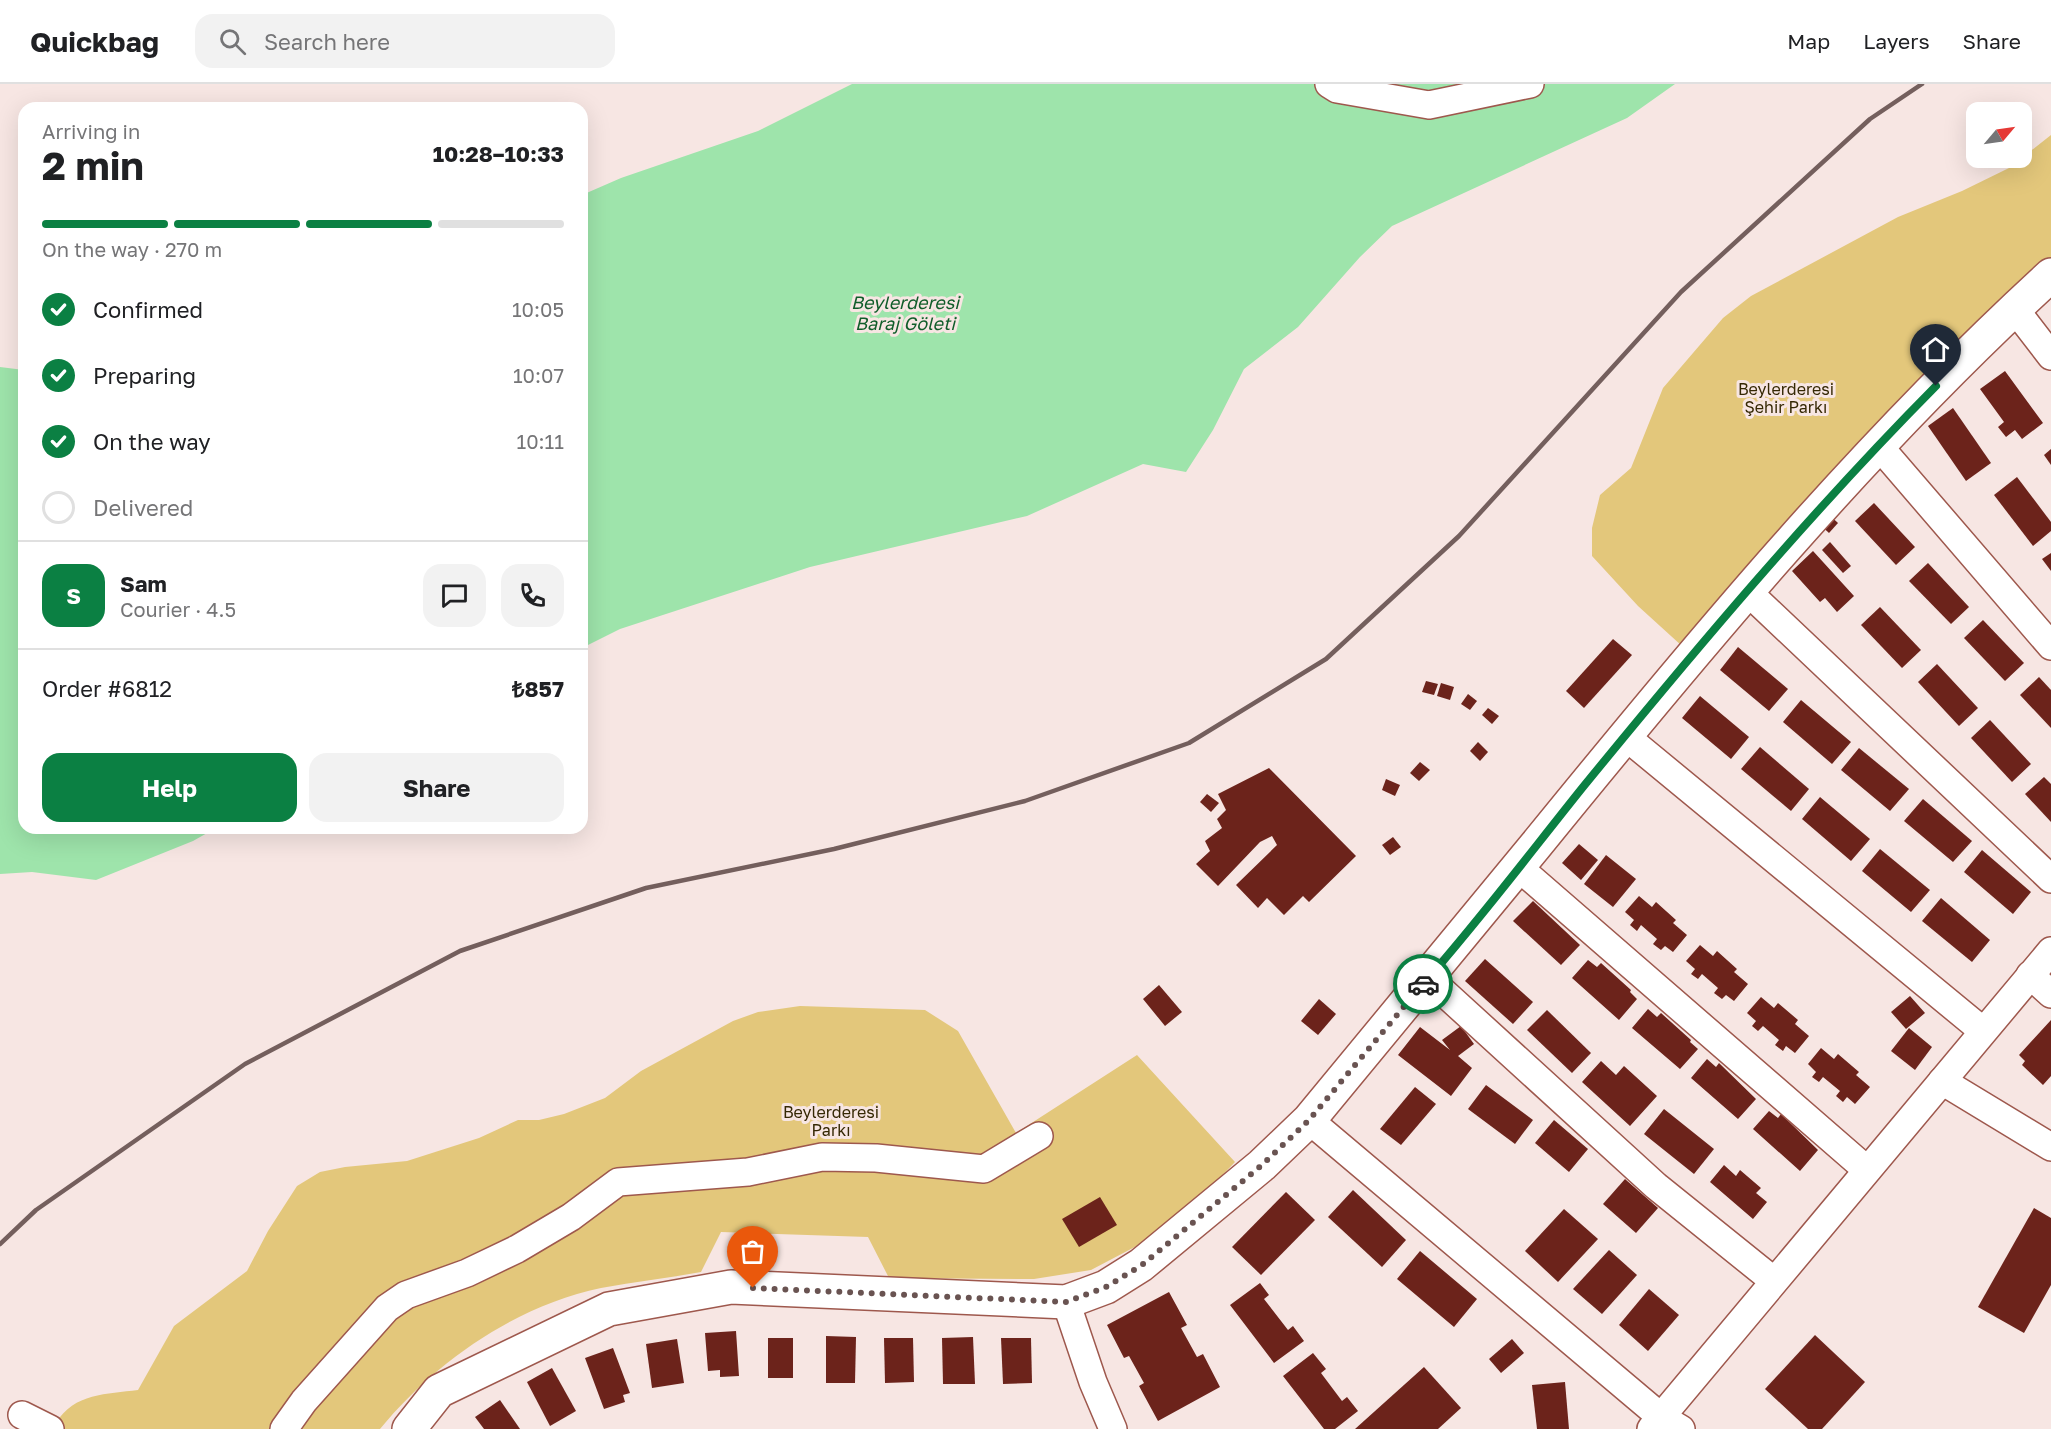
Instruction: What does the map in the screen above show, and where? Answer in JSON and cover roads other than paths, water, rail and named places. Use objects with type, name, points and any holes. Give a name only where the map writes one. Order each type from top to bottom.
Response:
[{"type":"main road","points":[[409,1429],[438,1391],[609,1309],[731,1287],[1066,1302],[1106,1287],[1142,1265],[1262,1165],[1309,1120],[1625,736],[1748,592],[1878,445],[2014,308],[2051,275]]},
{"type":"street","points":[[1329,84],[1337,88],[1429,105],[1530,84]]},
{"type":"street","points":[[2014,308],[2051,356]]},
{"type":"street","points":[[1878,445],[2051,646]]},
{"type":"street","points":[[1748,592],[2051,879]]},
{"type":"street","points":[[1625,736],[1983,1031]]},
{"type":"street","points":[[1518,867],[1867,1170]]},
{"type":"street","points":[[1309,1120],[1665,1425],[1774,1281],[2051,951]]},
{"type":"street","points":[[2030,975],[2051,994]]},
{"type":"street","points":[[1428,978],[1656,1186],[1774,1281]]},
{"type":"street","points":[[1942,1081],[2051,1147]]},
{"type":"street","points":[[284,1429],[304,1401],[387,1308],[406,1295],[467,1274],[517,1249],[571,1217],[618,1182],[748,1172],[822,1157],[876,1158],[984,1169],[1039,1136]]},
{"type":"street","points":[[1066,1302],[1093,1382],[1113,1429]]},
{"type":"street","points":[[22,1415],[50,1429]]},
{"type":"water","name":"Beylerderesi Baraj Göleti","points":[[852,84],[1675,84],[1627,118],[1392,226],[1360,257],[1298,327],[1244,369],[1213,430],[1186,472],[1143,464],[1027,516],[810,567],[620,629],[588,645],[588,192],[621,178],[758,131]]},
{"type":"water","points":[[0,367],[18,369],[18,834],[205,834],[96,880],[32,872],[0,874]]},
{"type":"railway","points":[[0,1244],[36,1210],[245,1064],[460,951],[646,888],[834,849],[1025,801],[1189,743],[1326,659],[1459,536],[1681,292],[1870,119],[1922,84]]},
{"type":"park label","name":"Beylerderesi Şehir Parkı","points":[[1786,398]]},
{"type":"park label","name":"Beylerderesi Parkı","points":[[831,1121]]}]
